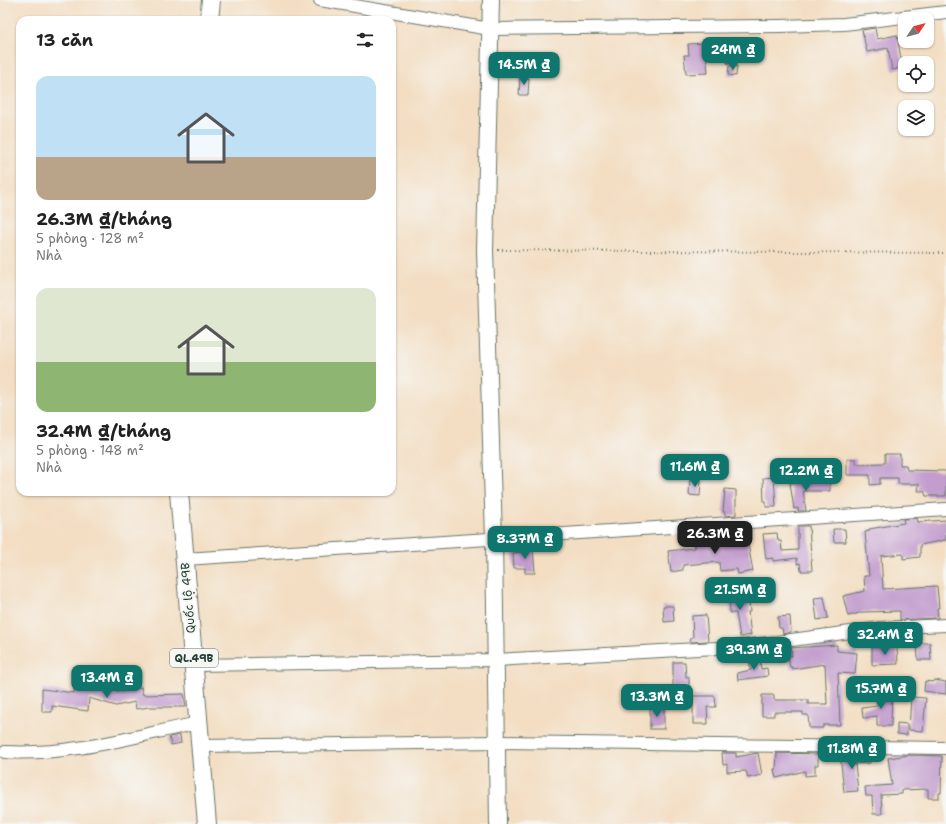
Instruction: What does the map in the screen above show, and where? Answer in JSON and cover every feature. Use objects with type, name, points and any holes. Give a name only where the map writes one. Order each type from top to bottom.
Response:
[{"type":"main road","points":[[209,16],[210,0]]},
{"type":"main road","name":"Quốc lộ 49B","points":[[179,496],[207,824]]},
{"type":"street","points":[[320,0],[490,29],[844,24],[946,12]]},
{"type":"street","points":[[491,0],[485,250],[494,538],[498,824]]},
{"type":"street","points":[[185,559],[946,509]]},
{"type":"street","points":[[194,665],[495,660],[717,648],[777,642],[880,628],[946,624]]},
{"type":"street","points":[[5,752],[51,752],[78,748],[198,723]]},
{"type":"street","points":[[200,746],[498,742],[946,748]]},
{"type":"path","points":[[485,250],[946,253]]},
{"type":"building","points":[[875,28],[877,39],[897,35],[900,56],[898,56],[898,69],[892,70],[888,48],[867,52],[862,30]]},
{"type":"building","points":[[705,43],[708,73],[686,74],[684,55],[689,55],[688,44]]},
{"type":"building","points":[[728,51],[738,52],[737,64],[727,63]]},
{"type":"building","points":[[729,66],[737,66],[736,76],[728,75]]},
{"type":"building","points":[[520,77],[529,78],[528,95],[519,95]]},
{"type":"building","points":[[885,454],[900,454],[900,465],[906,465],[907,470],[946,471],[946,496],[926,496],[924,491],[918,491],[919,484],[898,484],[898,478],[880,478],[880,484],[870,485],[870,475],[847,475],[847,459],[856,459],[856,464],[885,463]]},
{"type":"building","points":[[774,477],[776,507],[766,507],[766,502],[764,502],[763,478]]},
{"type":"building","points":[[690,479],[701,480],[700,496],[689,495]]},
{"type":"building","points":[[830,481],[830,491],[803,491],[806,511],[798,511],[798,508],[794,509],[790,483]]},
{"type":"building","points":[[725,489],[736,490],[736,515],[725,516],[725,512],[723,512]]},
{"type":"building","points":[[917,518],[918,522],[946,520],[946,540],[920,545],[920,557],[903,559],[903,554],[881,556],[883,589],[937,586],[939,608],[937,608],[938,618],[900,620],[900,611],[863,612],[848,616],[843,596],[865,591],[864,576],[869,576],[865,532],[869,531],[869,529],[904,523],[903,519]]},
{"type":"building","points":[[798,526],[809,526],[812,571],[801,571],[800,563],[797,564],[797,558],[773,561],[773,558],[766,559],[763,534],[777,533],[778,541],[781,541],[782,551],[798,550]]},
{"type":"building","points":[[833,529],[845,529],[846,542],[834,542]]},
{"type":"building","points":[[723,533],[724,544],[747,539],[753,571],[738,574],[737,569],[720,571],[719,562],[683,565],[683,570],[671,572],[668,551],[695,548],[695,544],[712,542],[711,534]]},
{"type":"building","points":[[533,547],[535,573],[525,573],[525,568],[514,568],[513,553],[523,552],[523,548]]},
{"type":"building","points":[[729,587],[740,587],[741,601],[749,601],[750,612],[748,612],[751,635],[740,637],[736,613],[730,613]]},
{"type":"building","points":[[824,597],[828,618],[817,620],[814,598]]},
{"type":"building","points":[[663,606],[673,606],[674,621],[664,622]]},
{"type":"building","points":[[706,615],[708,641],[691,642],[690,638],[693,637],[692,616]]},
{"type":"building","points":[[790,616],[791,632],[783,634],[782,628],[779,628],[778,617]]},
{"type":"building","points":[[917,643],[930,643],[931,660],[918,660]]},
{"type":"building","points":[[837,645],[837,651],[857,653],[855,674],[838,673],[840,725],[823,725],[823,728],[809,728],[808,715],[803,715],[803,712],[774,712],[774,716],[762,716],[762,695],[774,695],[774,700],[808,700],[808,704],[827,704],[825,664],[792,669],[792,667],[790,667],[788,656],[792,656],[791,648]]},
{"type":"building","points":[[897,646],[898,664],[872,665],[872,647]]},
{"type":"building","points":[[760,658],[761,669],[767,668],[768,676],[738,680],[737,673],[751,670],[749,660]]},
{"type":"building","points":[[673,662],[685,662],[686,677],[689,677],[689,687],[673,687]]},
{"type":"building","points":[[934,680],[946,682],[946,694],[924,691],[925,681],[934,682]]},
{"type":"building","points":[[95,685],[121,692],[141,687],[143,695],[184,694],[186,707],[149,707],[136,709],[135,702],[116,706],[89,698],[88,711],[52,706],[52,712],[42,712],[42,689],[74,693],[75,687],[94,687]]},
{"type":"building","points":[[877,694],[892,694],[891,726],[877,726],[877,716],[863,718],[862,708],[877,706]]},
{"type":"building","points":[[693,696],[715,696],[716,707],[707,707],[708,724],[693,724]]},
{"type":"building","points":[[911,697],[926,698],[923,731],[909,730]]},
{"type":"building","points":[[650,707],[664,707],[664,729],[650,729]]},
{"type":"building","points":[[897,723],[907,724],[907,735],[897,734]]},
{"type":"building","points":[[180,735],[181,743],[171,745],[169,737]]},
{"type":"building","points":[[722,753],[736,753],[736,757],[758,753],[762,775],[748,778],[746,771],[727,772],[727,764],[723,765]]},
{"type":"building","points":[[777,753],[818,754],[818,765],[815,765],[815,775],[805,776],[805,771],[776,778],[774,769],[776,769]]},
{"type":"building","points":[[840,754],[869,754],[870,763],[855,764],[858,791],[844,792]]},
{"type":"building","points":[[910,755],[942,756],[941,793],[939,793],[939,798],[928,798],[928,789],[902,790],[902,794],[881,795],[882,814],[873,814],[872,796],[866,796],[865,787],[892,785],[888,758]]}]
